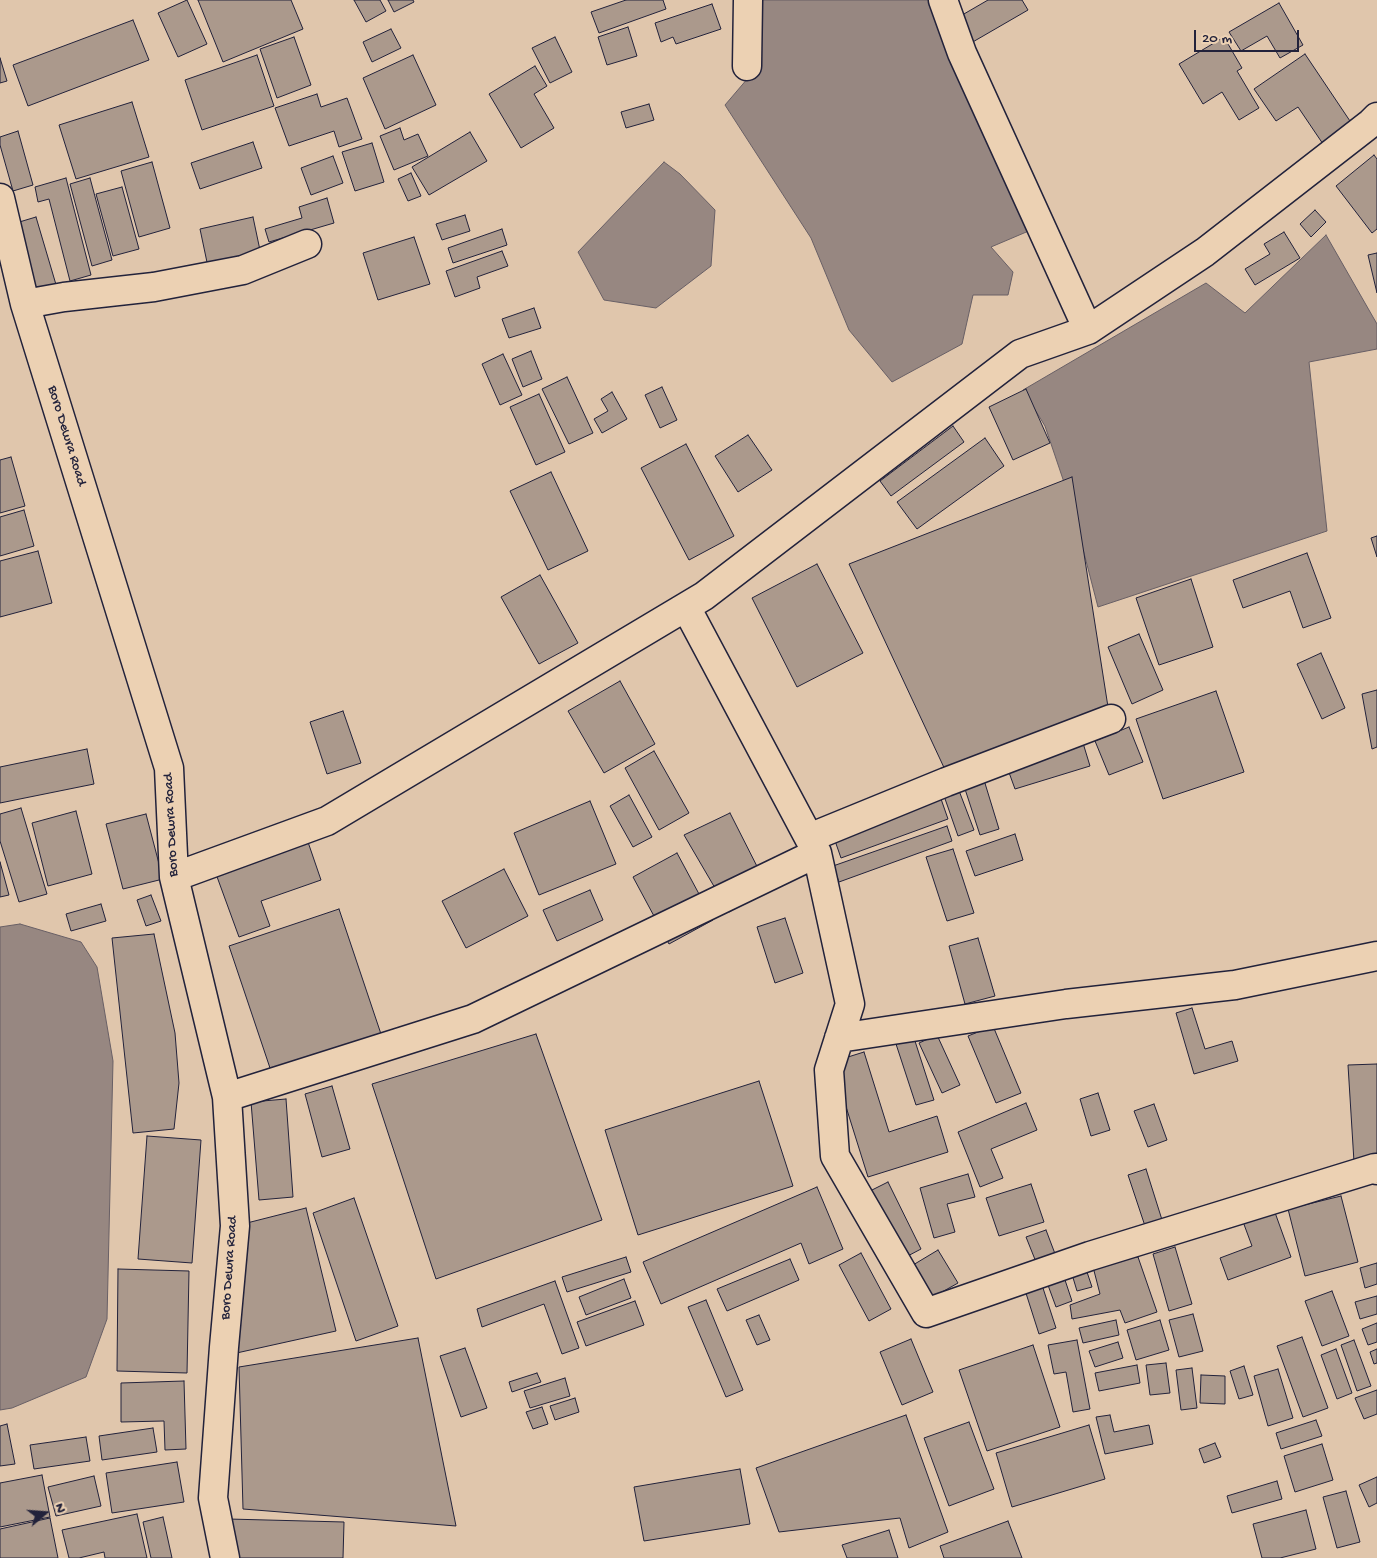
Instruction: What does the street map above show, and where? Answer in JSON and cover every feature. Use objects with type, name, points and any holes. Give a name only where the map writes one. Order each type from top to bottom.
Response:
[{"type":"street","points":[[747,66],[748,0]]},
{"type":"street","points":[[942,0],[962,53],[1088,330]]},
{"type":"street","points":[[174,877],[327,821],[704,596],[1020,354],[1088,330],[1205,252],[1375,122]]},
{"type":"street","name":"Boro Dewra Road","points":[[0,198],[25,304],[169,768],[174,877],[227,1097],[235,1226],[213,1498],[225,1558]]},
{"type":"street","points":[[25,304],[64,297],[154,287],[243,270],[307,244]]},
{"type":"street","points":[[686,607],[813,845],[850,1004],[829,1070],[835,1156],[926,1313],[1090,1256],[1375,1168],[1377,1170]]},
{"type":"street","points":[[227,1097],[474,1018],[813,845],[946,782],[1110,719]]},
{"type":"street","points":[[839,1038],[1066,1004],[1234,984],[1377,956]]},
{"type":"shaded area","points":[[756,0],[939,0],[1031,230],[991,247],[1013,272],[1008,295],[973,295],[962,344],[892,382],[849,330],[811,238],[725,105],[754,71]]},
{"type":"shaded area","points":[[664,162],[680,174],[715,210],[711,266],[656,308],[604,300],[578,252]]},
{"type":"shaded area","points":[[1326,235],[1377,324],[1377,349],[1309,362],[1327,531],[1098,607],[1071,503],[1045,426],[1023,390],[1206,283],[1245,313]]},
{"type":"shaded area","points":[[20,924],[81,942],[97,967],[113,1061],[107,1319],[86,1377],[12,1408],[0,1410],[0,927]]},
{"type":"building","points":[[187,0],[207,44],[178,57],[158,13]]},
{"type":"building","points":[[198,0],[291,0],[303,29],[223,62]]},
{"type":"building","points":[[354,0],[380,0],[386,11],[366,22]]},
{"type":"building","points":[[388,0],[413,0],[414,2],[394,12]]},
{"type":"building","points":[[626,0],[663,0],[666,9],[599,33],[591,12]]},
{"type":"building","points":[[988,0],[1022,0],[1028,10],[971,43],[957,18]]},
{"type":"building","points":[[1279,3],[1303,45],[1280,58],[1267,36],[1241,51],[1229,32]]},
{"type":"building","points":[[712,4],[721,29],[676,44],[673,37],[661,42],[655,23]]},
{"type":"building","points":[[133,20],[149,60],[28,106],[13,65]]},
{"type":"building","points":[[628,27],[637,56],[607,65],[598,37]]},
{"type":"building","points":[[391,29],[401,48],[372,62],[363,42]]},
{"type":"building","points":[[294,37],[311,85],[277,98],[260,49]]},
{"type":"building","points":[[555,37],[572,72],[550,83],[532,48]]},
{"type":"building","points":[[1224,37],[1242,68],[1237,71],[1259,108],[1239,120],[1222,92],[1203,104],[1179,64]]},
{"type":"building","points":[[1305,54],[1352,124],[1323,144],[1298,107],[1276,121],[1254,89]]},
{"type":"building","points":[[257,55],[274,106],[202,130],[185,80]]},
{"type":"building","points":[[413,55],[436,105],[385,129],[363,78]]},
{"type":"building","points":[[0,58],[7,81],[0,83]]},
{"type":"building","points":[[535,66],[547,86],[534,94],[554,128],[521,148],[489,94]]},
{"type":"building","points":[[317,94],[321,107],[347,98],[362,139],[339,147],[334,131],[289,146],[275,108]]},
{"type":"building","points":[[132,102],[149,157],[76,179],[59,125]]},
{"type":"building","points":[[649,104],[654,120],[626,128],[621,112]]},
{"type":"building","points":[[400,128],[404,140],[418,134],[428,156],[394,170],[380,136]]},
{"type":"building","points":[[18,131],[33,185],[13,191],[0,145],[0,137]]},
{"type":"building","points":[[470,132],[487,161],[429,195],[412,167]]},
{"type":"building","points":[[253,142],[262,168],[200,189],[191,163]]},
{"type":"building","points":[[372,143],[384,182],[355,191],[342,152]]},
{"type":"building","points":[[1374,155],[1377,159],[1377,229],[1372,233],[1336,186]]},
{"type":"building","points":[[333,156],[343,183],[311,195],[301,168]]},
{"type":"building","points":[[152,162],[170,228],[139,237],[121,171]]},
{"type":"building","points":[[411,173],[421,196],[408,201],[398,179]]},
{"type":"building","points":[[66,178],[91,275],[70,281],[49,199],[38,202],[35,187]]},
{"type":"building","points":[[90,178],[112,260],[92,266],[70,184]]},
{"type":"building","points":[[122,187],[139,249],[113,256],[96,194]]},
{"type":"building","points":[[327,198],[334,223],[269,242],[265,229],[302,218],[299,207]]},
{"type":"building","points":[[1315,210],[1326,222],[1311,237],[1300,224]]},
{"type":"building","points":[[465,215],[470,231],[442,240],[436,224]]},
{"type":"building","points":[[36,217],[57,288],[37,294],[16,223]]},
{"type":"building","points":[[253,217],[261,255],[208,267],[200,229]]},
{"type":"building","points":[[502,229],[507,245],[453,263],[448,248]]},
{"type":"building","points":[[1284,232],[1300,258],[1255,285],[1245,269],[1270,254],[1264,244]]},
{"type":"building","points":[[414,237],[430,284],[378,300],[363,253]]},
{"type":"building","points":[[502,251],[508,266],[477,277],[480,288],[455,297],[446,271]]},
{"type":"building","points":[[1377,253],[1377,293],[1368,255]]},
{"type":"building","points":[[534,308],[541,328],[509,338],[502,319]]},
{"type":"building","points":[[531,351],[542,379],[523,387],[512,359]]},
{"type":"building","points":[[503,354],[522,395],[500,405],[482,364]]},
{"type":"building","points":[[567,377],[593,433],[569,444],[542,389]]},
{"type":"building","points":[[662,387],[677,420],[660,428],[645,395]]},
{"type":"building","points":[[1026,389],[1050,443],[1013,460],[989,407]]},
{"type":"building","points":[[612,392],[627,419],[602,433],[594,419],[608,411],[601,399]]},
{"type":"building","points":[[539,394],[565,452],[536,465],[510,407]]},
{"type":"building","points":[[953,426],[964,442],[891,496],[880,481]]},
{"type":"building","points":[[748,435],[772,470],[738,492],[715,456]]},
{"type":"building","points":[[985,438],[1004,466],[917,529],[897,502]]},
{"type":"building","points":[[686,444],[734,536],[689,560],[641,468]]},
{"type":"building","points":[[11,457],[25,506],[0,513],[0,460]]},
{"type":"building","points":[[551,472],[588,551],[548,570],[510,491]]},
{"type":"building","points":[[1072,477],[1108,707],[947,774],[849,564]]},
{"type":"building","points":[[24,510],[34,546],[0,556],[0,517]]},
{"type":"building","points":[[1377,536],[1377,557],[1371,538]]},
{"type":"building","points":[[38,551],[52,603],[0,617],[0,561]]},
{"type":"building","points":[[1307,553],[1331,618],[1303,628],[1290,591],[1243,608],[1233,580]]},
{"type":"building","points":[[817,564],[863,653],[797,687],[752,598]]},
{"type":"building","points":[[540,575],[578,643],[539,664],[501,597]]},
{"type":"building","points":[[1191,579],[1213,647],[1159,665],[1136,598]]},
{"type":"building","points":[[1139,634],[1163,690],[1132,704],[1108,647]]},
{"type":"building","points":[[1321,653],[1345,708],[1322,719],[1297,664]]},
{"type":"building","points":[[620,681],[655,744],[604,773],[568,711]]},
{"type":"building","points":[[1377,690],[1377,747],[1372,749],[1362,694]]},
{"type":"building","points":[[1216,691],[1244,772],[1163,799],[1136,719]]},
{"type":"building","points":[[343,711],[361,763],[327,774],[310,722]]},
{"type":"building","points":[[1129,727],[1143,762],[1109,775],[1095,741]]},
{"type":"building","points":[[1083,743],[1090,766],[1015,789],[1007,767]]},
{"type":"building","points":[[87,749],[94,784],[0,803],[0,767]]},
{"type":"building","points":[[654,751],[689,813],[659,830],[625,768]]},
{"type":"building","points":[[984,780],[999,829],[980,835],[964,786]]},
{"type":"building","points":[[958,788],[974,830],[958,836],[943,793]]},
{"type":"building","points":[[629,795],[652,837],[633,847],[610,806]]},
{"type":"building","points":[[940,796],[948,819],[841,858],[833,835]]},
{"type":"building","points":[[590,801],[616,864],[539,895],[514,833]]},
{"type":"building","points":[[21,808],[47,894],[19,902],[0,841],[0,814]]},
{"type":"building","points":[[76,811],[92,874],[48,886],[32,823]]},
{"type":"building","points":[[730,813],[769,890],[729,912],[684,835]]},
{"type":"building","points":[[146,814],[163,879],[123,889],[106,824]]},
{"type":"building","points":[[947,826],[952,841],[839,882],[833,866]]},
{"type":"building","points":[[1015,834],[1023,860],[975,876],[966,851]]},
{"type":"building","points":[[308,842],[321,880],[261,901],[270,926],[239,937],[216,874]]},
{"type":"building","points":[[953,849],[974,913],[947,921],[926,857]]},
{"type":"building","points":[[677,853],[713,920],[669,944],[633,877]]},
{"type":"building","points":[[0,862],[9,895],[0,897]]},
{"type":"building","points":[[504,869],[528,916],[466,948],[442,901]]},
{"type":"building","points":[[590,890],[603,920],[557,941],[543,910]]},
{"type":"building","points":[[151,895],[161,921],[146,926],[137,900]]},
{"type":"building","points":[[101,904],[106,921],[71,931],[66,914]]},
{"type":"building","points":[[339,909],[381,1034],[271,1071],[229,946]]},
{"type":"building","points":[[785,918],[803,973],[775,983],[757,927]]},
{"type":"building","points":[[154,934],[175,1033],[179,1083],[174,1129],[133,1133],[112,938]]},
{"type":"building","points":[[978,938],[995,996],[965,1004],[949,946]]},
{"type":"building","points":[[1192,1008],[1205,1049],[1232,1041],[1238,1061],[1194,1074],[1176,1013]]},
{"type":"building","points":[[993,1026],[1021,1093],[996,1103],[968,1036]]},
{"type":"building","points":[[536,1034],[602,1220],[436,1279],[372,1084]]},
{"type":"building","points":[[937,1035],[960,1085],[942,1093],[919,1043]]},
{"type":"building","points":[[914,1038],[934,1100],[916,1105],[896,1044]]},
{"type":"building","points":[[864,1052],[889,1132],[937,1116],[948,1152],[868,1177],[832,1062]]},
{"type":"building","points":[[1377,1064],[1377,1161],[1354,1162],[1348,1065]]},
{"type":"building","points":[[759,1081],[793,1186],[638,1235],[605,1130]]},
{"type":"building","points":[[332,1086],[350,1149],[322,1157],[305,1094]]},
{"type":"building","points":[[1098,1093],[1110,1130],[1091,1136],[1080,1099]]},
{"type":"building","points":[[286,1099],[293,1197],[259,1200],[251,1102]]},
{"type":"building","points":[[1026,1103],[1037,1130],[991,1149],[1003,1178],[980,1187],[958,1132]]},
{"type":"building","points":[[1154,1104],[1167,1140],[1148,1147],[1134,1111]]},
{"type":"building","points":[[147,1136],[201,1140],[192,1263],[138,1259]]},
{"type":"building","points":[[1146,1169],[1163,1223],[1146,1229],[1128,1175]]},
{"type":"building","points":[[968,1174],[975,1197],[947,1204],[955,1232],[934,1238],[920,1188]]},
{"type":"building","points":[[888,1182],[921,1249],[902,1259],[868,1192]]},
{"type":"building","points":[[1031,1184],[1044,1222],[999,1236],[986,1198]]},
{"type":"building","points":[[817,1187],[843,1249],[809,1264],[801,1243],[661,1304],[643,1262]]},
{"type":"building","points":[[1341,1196],[1358,1262],[1305,1276],[1288,1209]]},
{"type":"building","points":[[354,1198],[398,1326],[356,1341],[313,1213]]},
{"type":"building","points":[[1273,1207],[1291,1257],[1228,1280],[1220,1258],[1252,1246],[1242,1219]]},
{"type":"building","points":[[306,1208],[336,1331],[232,1354],[239,1225]]},
{"type":"building","points":[[1046,1230],[1057,1259],[1038,1267],[1026,1237]]},
{"type":"building","points":[[1175,1247],[1192,1304],[1169,1311],[1153,1254]]},
{"type":"building","points":[[938,1250],[958,1283],[926,1301],[908,1268]]},
{"type":"building","points":[[861,1253],[891,1309],[869,1321],[839,1265]]},
{"type":"building","points":[[626,1257],[631,1272],[567,1292],[562,1277]]},
{"type":"building","points":[[1138,1257],[1157,1312],[1125,1323],[1120,1310],[1072,1319],[1070,1305],[1100,1294],[1092,1263]]},
{"type":"building","points":[[790,1259],[799,1280],[727,1311],[717,1289]]},
{"type":"building","points":[[1377,1263],[1377,1284],[1365,1288],[1360,1268]]},
{"type":"building","points":[[1085,1266],[1092,1287],[1077,1291],[1071,1271]]},
{"type":"building","points":[[118,1269],[189,1271],[187,1373],[117,1371]]},
{"type":"building","points":[[1062,1271],[1072,1301],[1056,1307],[1045,1277]]},
{"type":"building","points":[[624,1279],[631,1298],[586,1315],[579,1297]]},
{"type":"building","points":[[555,1281],[579,1348],[562,1354],[544,1304],[482,1327],[477,1309]]},
{"type":"building","points":[[1041,1282],[1056,1328],[1039,1334],[1024,1287]]},
{"type":"building","points":[[1332,1291],[1349,1336],[1322,1346],[1305,1301]]},
{"type":"building","points":[[1377,1296],[1377,1314],[1360,1319],[1355,1302]]},
{"type":"building","points":[[706,1300],[743,1390],[726,1397],[688,1307]]},
{"type":"building","points":[[635,1301],[644,1325],[586,1346],[577,1322]]},
{"type":"building","points":[[1193,1314],[1203,1351],[1179,1357],[1169,1320]]},
{"type":"building","points":[[759,1315],[770,1340],[757,1345],[746,1320]]},
{"type":"building","points":[[1116,1320],[1119,1335],[1083,1343],[1079,1328]]},
{"type":"building","points":[[1160,1320],[1169,1350],[1136,1360],[1127,1330]]},
{"type":"building","points":[[1377,1323],[1377,1342],[1368,1345],[1362,1329]]},
{"type":"building","points":[[1302,1337],[1328,1408],[1303,1417],[1277,1346]]},
{"type":"building","points":[[418,1338],[456,1526],[243,1509],[239,1367]]},
{"type":"building","points":[[911,1339],[933,1392],[902,1405],[880,1352]]},
{"type":"building","points":[[1077,1340],[1090,1409],[1073,1412],[1066,1372],[1054,1374],[1048,1345]]},
{"type":"building","points":[[1354,1340],[1371,1386],[1357,1391],[1341,1345]]},
{"type":"building","points":[[1118,1342],[1123,1358],[1095,1367],[1089,1351]]},
{"type":"building","points":[[1033,1345],[1060,1427],[987,1451],[959,1370]]},
{"type":"building","points":[[465,1348],[487,1408],[461,1417],[440,1356]]},
{"type":"building","points":[[1336,1349],[1352,1393],[1337,1399],[1321,1355]]},
{"type":"building","points":[[1377,1349],[1377,1363],[1374,1364],[1370,1352]]},
{"type":"building","points":[[1166,1363],[1170,1393],[1150,1395],[1146,1365]]},
{"type":"building","points":[[1137,1365],[1140,1383],[1099,1391],[1095,1373]]},
{"type":"building","points":[[1244,1366],[1253,1395],[1239,1399],[1230,1371]]},
{"type":"building","points":[[1192,1368],[1197,1408],[1181,1410],[1176,1370]]},
{"type":"building","points":[[1278,1369],[1293,1418],[1268,1426],[1254,1376]]},
{"type":"building","points":[[537,1373],[541,1382],[512,1392],[509,1382]]},
{"type":"building","points":[[1201,1375],[1225,1376],[1225,1404],[1200,1403]]},
{"type":"building","points":[[565,1378],[570,1396],[530,1408],[524,1391]]},
{"type":"building","points":[[184,1381],[186,1449],[165,1450],[164,1421],[121,1422],[121,1383]]},
{"type":"building","points":[[1377,1390],[1377,1414],[1364,1419],[1355,1398]]},
{"type":"building","points":[[575,1398],[579,1412],[555,1420],[550,1406]]},
{"type":"building","points":[[542,1407],[548,1424],[533,1429],[526,1412]]},
{"type":"building","points":[[906,1415],[948,1532],[909,1548],[900,1518],[779,1532],[756,1468]]},
{"type":"building","points":[[1110,1415],[1114,1432],[1149,1425],[1153,1444],[1105,1454],[1096,1417]]},
{"type":"building","points":[[1316,1420],[1322,1436],[1281,1449],[1276,1433]]},
{"type":"building","points":[[969,1422],[994,1489],[949,1506],[924,1438]]},
{"type":"building","points":[[7,1424],[15,1464],[0,1466],[0,1426]]},
{"type":"building","points":[[1089,1425],[1105,1479],[1012,1507],[996,1453]]},
{"type":"building","points":[[153,1428],[157,1452],[102,1460],[99,1436]]},
{"type":"building","points":[[86,1437],[90,1461],[34,1469],[30,1445]]},
{"type":"building","points":[[1215,1443],[1221,1457],[1204,1463],[1199,1449]]},
{"type":"building","points":[[1322,1444],[1333,1480],[1295,1492],[1284,1456]]},
{"type":"building","points":[[177,1462],[184,1502],[112,1513],[106,1473]]},
{"type":"building","points":[[740,1469],[750,1524],[644,1541],[634,1487]]},
{"type":"building","points":[[42,1475],[50,1517],[0,1527],[0,1483]]},
{"type":"building","points":[[94,1476],[101,1506],[56,1516],[48,1487]]},
{"type":"building","points":[[1377,1477],[1377,1503],[1369,1507],[1359,1485]]},
{"type":"building","points":[[1277,1481],[1282,1499],[1232,1513],[1227,1496]]},
{"type":"building","points":[[1346,1491],[1360,1542],[1337,1548],[1323,1497]]},
{"type":"building","points":[[1306,1510],[1316,1549],[1280,1558],[1262,1558],[1253,1524]]},
{"type":"building","points":[[137,1514],[147,1558],[105,1558],[104,1552],[79,1558],[69,1558],[62,1530]]},
{"type":"building","points":[[163,1517],[172,1558],[151,1558],[143,1522]]},
{"type":"building","points":[[50,1518],[58,1558],[0,1558],[0,1529]]},
{"type":"building","points":[[228,1519],[344,1522],[343,1558],[233,1558]]},
{"type":"building","points":[[1008,1521],[1022,1558],[944,1558],[940,1546]]},
{"type":"building","points":[[889,1530],[898,1558],[847,1558],[842,1545]]}]
